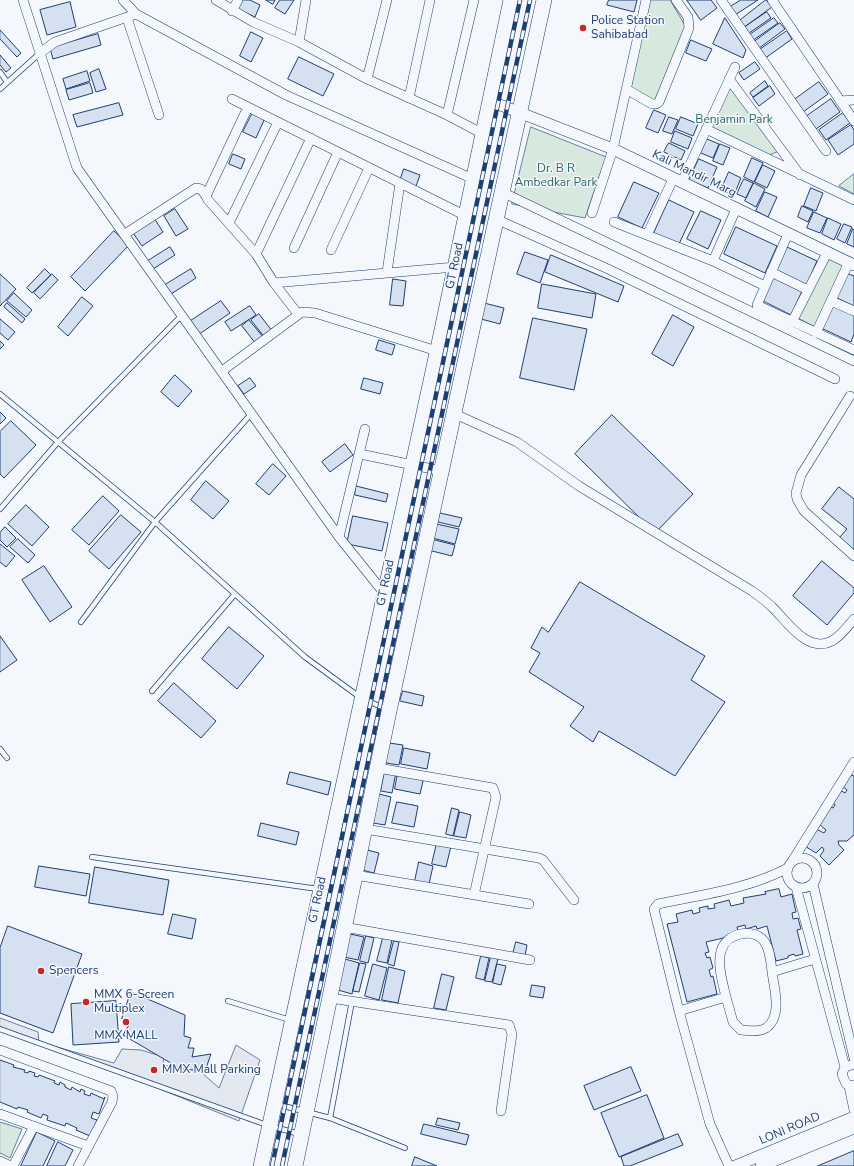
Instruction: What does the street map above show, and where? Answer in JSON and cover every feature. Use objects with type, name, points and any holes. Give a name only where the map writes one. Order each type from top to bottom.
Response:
[{"type":"highway","name":"GT Road","points":[[261,1166],[466,216],[511,0]]},
{"type":"highway","points":[[294,1166],[390,711],[544,0]]},
{"type":"street","points":[[23,0],[77,168],[339,537],[384,593]]},
{"type":"street","points":[[123,0],[136,14],[286,95],[473,179]]},
{"type":"street","points":[[216,0],[232,11],[299,42],[367,79],[447,115],[483,134]]},
{"type":"street","points":[[232,11],[238,0]]},
{"type":"street","points":[[299,42],[306,0]]},
{"type":"street","points":[[367,79],[387,0]]},
{"type":"street","points":[[409,98],[430,0]]},
{"type":"street","points":[[447,115],[474,0]]},
{"type":"street","points":[[592,212],[613,149],[646,0]]},
{"type":"street","points":[[626,89],[652,104],[659,102],[689,28],[688,17],[676,0]]},
{"type":"street","points":[[721,0],[826,151]]},
{"type":"street","points":[[772,0],[854,121]]},
{"type":"street","points":[[40,53],[55,42],[136,14]]},
{"type":"street","points":[[127,18],[159,116]]},
{"type":"street","points":[[647,235],[706,129],[735,67]]},
{"type":"street","points":[[729,79],[801,176]]},
{"type":"street","points":[[232,99],[466,216]]},
{"type":"street","points":[[840,100],[854,100]]},
{"type":"street","name":"Kali Mandir Marg","points":[[490,101],[613,149],[827,253],[852,263]]},
{"type":"street","points":[[206,196],[248,107]]},
{"type":"street","points":[[229,223],[278,122]]},
{"type":"street","points":[[706,129],[801,176],[854,200]]},
{"type":"street","points":[[256,254],[311,138]]},
{"type":"street","points":[[294,248],[338,152]]},
{"type":"street","points":[[330,250],[369,168]]},
{"type":"street","points":[[387,272],[400,183]]},
{"type":"street","points":[[125,234],[196,188],[201,189],[208,200],[256,254],[274,283],[298,314]]},
{"type":"street","points":[[502,192],[854,361]]},
{"type":"street","points":[[713,261],[736,209]]},
{"type":"street","points":[[496,219],[608,268],[835,379]]},
{"type":"street","points":[[614,222],[713,261],[765,286]]},
{"type":"street","points":[[788,234],[757,305],[816,333],[853,348]]},
{"type":"street","points":[[792,322],[827,253]]},
{"type":"street","points":[[816,333],[852,263]]},
{"type":"street","points":[[274,283],[324,280],[387,272],[455,267]]},
{"type":"street","points":[[771,272],[808,290]]},
{"type":"street","points":[[832,301],[854,311]]},
{"type":"street","points":[[222,371],[302,312],[316,313],[437,351]]},
{"type":"street","points":[[850,396],[801,475],[796,493],[797,499],[804,511],[854,556]]},
{"type":"street","points":[[455,414],[517,442],[585,490],[752,591],[772,606],[807,641],[823,644],[831,641],[842,633],[854,619]]},
{"type":"street","points":[[339,537],[365,429]]},
{"type":"street","points":[[360,454],[442,471]]},
{"type":"street","points":[[729,1166],[710,1124],[654,912],[655,906],[772,876],[788,868],[854,762]]},
{"type":"street","points":[[378,768],[493,788],[496,797],[474,895]]},
{"type":"street","points":[[365,829],[532,856],[544,860],[574,900]]},
{"type":"street","points":[[793,860],[803,857],[812,861],[817,870],[816,880],[813,884],[804,888],[796,887]]},
{"type":"street","points":[[788,868],[788,878],[796,887],[815,959],[850,1066],[842,1078],[851,1086],[854,1110]]},
{"type":"street","points":[[355,875],[529,904]]},
{"type":"street","points":[[813,884],[854,1058]]},
{"type":"street","points":[[344,927],[530,960]]},
{"type":"street","points":[[744,933],[755,934],[765,942],[769,953],[772,972],[776,1001],[775,1017],[766,1028],[755,1031],[741,1030],[733,1022],[726,997],[721,970],[721,950],[730,939],[744,933]]},
{"type":"street","points":[[772,972],[815,959]]},
{"type":"street","points":[[679,1011],[726,997]]},
{"type":"street","points":[[330,998],[352,1000],[509,1025],[512,1034],[501,1111]]},
{"type":"street","points":[[0,1050],[111,1091],[113,1096],[112,1102],[78,1166]]},
{"type":"street","points":[[0,1114],[88,1146]]},
{"type":"street","name":"LONI ROAD","points":[[736,1166],[854,1116]]},
{"type":"street","points":[[0,1161],[12,1166],[34,1126]]},
{"type":"street","name":"LONI ROAD","points":[[762,1166],[777,1162],[854,1128]]},
{"type":"street","points":[[777,1162],[778,1147]]},
{"type":"lane","points":[[0,89],[40,53]]},
{"type":"lane","points":[[0,72],[8,82]]},
{"type":"lane","points":[[0,509],[58,442],[182,315]]},
{"type":"lane","points":[[0,394],[155,522],[305,657],[361,698],[390,711]]},
{"type":"lane","points":[[81,622],[155,522],[251,414]]},
{"type":"lane","points":[[152,690],[235,594]]},
{"type":"lane","points":[[0,749],[7,758]]},
{"type":"lane","points":[[92,857],[320,889]]},
{"type":"lane","points":[[330,1118],[352,1000]]},
{"type":"lane","points":[[228,1001],[292,1021]]},
{"type":"lane","points":[[0,1029],[270,1126],[301,1134]]},
{"type":"lane","points":[[274,1104],[330,1118],[405,1148]]},
{"type":"green space","points":[[648,0],[670,0],[686,27],[654,102],[629,88]]},
{"type":"green space","name":"Benjamin Park","points":[[730,82],[779,151],[767,156],[709,128]]},
{"type":"green space","name":"Dr. B R Ambedkar Park","points":[[531,127],[606,157],[585,218],[512,204]]},
{"type":"green space","points":[[854,174],[854,194],[839,186]]},
{"type":"green space","points":[[828,254],[848,263],[817,328],[796,317]]},
{"type":"green space","points":[[0,1122],[22,1129],[10,1158],[0,1153]]},
{"type":"shaded area","name":"MMX Mall Parking","points":[[0,1018],[38,1032],[39,1042],[114,1063],[122,1049],[141,1050],[164,1057],[163,1064],[175,1069],[179,1063],[201,1072],[219,1088],[236,1045],[260,1060],[239,1121],[145,1083],[0,1031]]},
{"type":"building","points":[[243,0],[250,0],[260,5],[255,17],[238,9]]},
{"type":"building","points":[[266,0],[275,0],[273,4]]},
{"type":"building","points":[[280,0],[294,0],[285,14],[275,8]]},
{"type":"building","points":[[609,0],[637,0],[634,12],[607,5]]},
{"type":"building","points":[[687,0],[711,0],[717,8],[701,20]]},
{"type":"building","points":[[741,0],[758,0],[735,15],[730,7]]},
{"type":"building","points":[[766,0],[772,7],[743,28],[738,22]]},
{"type":"building","points":[[70,2],[76,27],[47,35],[40,10]]},
{"type":"building","points":[[767,12],[771,18],[746,35],[742,29]]},
{"type":"building","points":[[725,18],[746,50],[743,58],[713,44]]},
{"type":"building","points":[[774,18],[778,23],[752,41],[748,36]]},
{"type":"building","points":[[780,23],[785,29],[758,49],[754,42]]},
{"type":"building","points":[[0,30],[21,53],[17,57],[0,39]]},
{"type":"building","points":[[787,31],[792,39],[764,59],[758,51]]},
{"type":"building","points":[[251,32],[263,38],[251,62],[240,56]]},
{"type":"building","points":[[98,34],[101,45],[53,59],[50,48]]},
{"type":"building","points":[[691,40],[712,49],[706,61],[686,53]]},
{"type":"building","points":[[0,55],[11,68],[6,72],[0,65]]},
{"type":"building","points":[[299,57],[334,74],[323,96],[288,79]]},
{"type":"building","points":[[755,62],[760,69],[744,80],[739,73]]},
{"type":"building","points":[[99,69],[106,89],[96,92],[90,73]]},
{"type":"building","points":[[87,71],[90,81],[66,89],[63,79]]},
{"type":"building","points":[[765,81],[768,86],[753,97],[750,93]]},
{"type":"building","points":[[819,82],[828,94],[803,112],[794,100]]},
{"type":"building","points":[[90,83],[93,93],[69,100],[66,90]]},
{"type":"building","points":[[770,86],[775,94],[759,106],[753,98]]},
{"type":"building","points":[[831,99],[840,112],[816,129],[807,116]]},
{"type":"building","points":[[119,103],[123,115],[77,127],[73,115]]},
{"type":"building","points":[[654,110],[666,115],[658,133],[646,128]]},
{"type":"building","points":[[253,112],[265,118],[256,138],[243,132]]},
{"type":"building","points":[[843,113],[850,123],[826,140],[819,130]]},
{"type":"building","points":[[669,117],[678,120],[672,134],[663,131]]},
{"type":"building","points":[[681,117],[698,124],[693,136],[676,129]]},
{"type":"building","points":[[851,125],[854,130],[854,144],[838,155],[828,140]]},
{"type":"building","points":[[675,131],[692,138],[688,149],[671,142]]},
{"type":"building","points":[[707,139],[719,144],[713,158],[701,153]]},
{"type":"building","points":[[669,143],[685,151],[681,160],[664,152]]},
{"type":"building","points":[[720,144],[730,148],[723,165],[713,161]]},
{"type":"building","points":[[233,154],[245,159],[241,169],[229,164]]},
{"type":"building","points":[[752,158],[763,163],[754,182],[744,177]]},
{"type":"building","points":[[699,159],[717,167],[708,188],[689,180]]},
{"type":"building","points":[[763,165],[775,171],[767,188],[755,182]]},
{"type":"building","points":[[404,169],[420,175],[416,186],[400,181]]},
{"type":"building","points":[[729,172],[741,178],[734,195],[721,190]]},
{"type":"building","points":[[744,179],[753,183],[746,198],[737,194]]},
{"type":"building","points":[[634,182],[659,193],[642,228],[618,217]]},
{"type":"building","points":[[754,183],[765,189],[756,207],[745,201]]},
{"type":"building","points":[[811,188],[823,193],[816,211],[804,206]]},
{"type":"building","points":[[765,192],[777,197],[768,217],[756,211]]},
{"type":"building","points":[[669,200],[694,212],[679,244],[654,233]]},
{"type":"building","points":[[802,206],[813,211],[808,222],[798,217]]},
{"type":"building","points":[[175,209],[188,229],[176,236],[164,216]]},
{"type":"building","points":[[701,211],[721,220],[708,249],[687,239]]},
{"type":"building","points":[[814,212],[827,218],[820,233],[807,228]]},
{"type":"building","points":[[154,218],[163,232],[142,246],[133,233]]},
{"type":"building","points":[[828,218],[841,224],[834,240],[822,234]]},
{"type":"building","points":[[844,224],[852,227],[845,243],[837,239]]},
{"type":"building","points":[[736,227],[777,246],[765,273],[724,254]]},
{"type":"building","points":[[853,229],[854,230],[854,247],[847,244]]},
{"type":"building","points":[[114,231],[129,245],[85,291],[71,277]]},
{"type":"building","points":[[170,247],[175,255],[153,269],[148,261]]},
{"type":"building","points":[[787,247],[817,261],[806,286],[776,271]]},
{"type":"building","points":[[525,252],[548,260],[540,283],[517,274]]},
{"type":"building","points":[[551,255],[624,286],[618,302],[545,272]]},
{"type":"building","points":[[45,269],[51,275],[32,293],[27,288]]},
{"type":"building","points":[[191,269],[196,278],[171,294],[165,285]]},
{"type":"building","points":[[846,273],[854,276],[854,306],[835,297]]},
{"type":"building","points":[[0,274],[16,289],[0,306]]},
{"type":"building","points":[[52,274],[58,280],[40,299],[34,293]]},
{"type":"building","points":[[772,276],[802,291],[791,315],[761,300]]},
{"type":"building","points":[[393,279],[406,281],[403,306],[390,305]]},
{"type":"building","points":[[542,284],[596,294],[592,318],[538,308]]},
{"type":"building","points":[[14,293],[32,310],[26,317],[7,301]]},
{"type":"building","points":[[82,297],[93,306],[68,336],[58,327]]},
{"type":"building","points":[[221,301],[230,313],[198,335],[189,322]]},
{"type":"building","points":[[7,303],[25,319],[22,323],[4,307]]},
{"type":"building","points":[[484,303],[504,308],[500,324],[481,319]]},
{"type":"building","points":[[832,303],[854,313],[854,334],[851,342],[821,328]]},
{"type":"building","points":[[250,306],[256,315],[231,331],[225,322]]},
{"type":"building","points":[[259,314],[273,332],[265,338],[251,320]]},
{"type":"building","points":[[673,315],[694,327],[673,366],[652,354]]},
{"type":"building","points":[[533,318],[587,329],[574,390],[520,378]]},
{"type":"building","points":[[0,319],[15,332],[8,340],[0,333]]},
{"type":"building","points":[[249,320],[264,338],[256,344],[242,326]]},
{"type":"building","points":[[379,340],[395,345],[392,355],[376,350]]},
{"type":"building","points":[[0,341],[4,345],[0,349]]},
{"type":"building","points":[[175,375],[192,391],[178,407],[161,392]]},
{"type":"building","points":[[250,378],[256,386],[244,394],[238,386]]},
{"type":"building","points":[[364,378],[383,383],[380,394],[361,389]]},
{"type":"building","points":[[0,412],[6,418],[0,424]]},
{"type":"building","points":[[612,415],[693,494],[655,533],[575,454]]},
{"type":"building","points":[[11,421],[36,445],[4,478],[0,474],[0,432]]},
{"type":"building","points":[[345,444],[353,455],[330,472],[322,462]]},
{"type":"building","points":[[273,464],[286,476],[269,495],[256,484]]},
{"type":"building","points":[[206,481],[229,501],[213,519],[191,500]]},
{"type":"building","points":[[356,486],[388,494],[386,502],[355,495]]},
{"type":"building","points":[[839,487],[854,499],[854,550],[839,538],[847,529],[822,509]]},
{"type":"building","points":[[103,496],[119,511],[89,545],[72,530]]},
{"type":"building","points":[[26,505],[49,527],[32,546],[8,524]]},
{"type":"building","points":[[440,513],[462,518],[459,527],[438,522]]},
{"type":"building","points":[[121,515],[141,532],[109,569],[89,551]]},
{"type":"building","points":[[353,516],[388,523],[382,551],[347,544]]},
{"type":"building","points":[[432,523],[459,529],[455,544],[429,537]]},
{"type":"building","points":[[5,527],[16,538],[7,547],[0,540],[0,533]]},
{"type":"building","points":[[18,539],[35,555],[28,563],[10,547]]},
{"type":"building","points":[[431,539],[455,545],[452,556],[428,550]]},
{"type":"building","points":[[0,544],[15,556],[6,567],[0,562]]},
{"type":"building","points":[[822,561],[854,588],[854,593],[827,625],[793,596]]},
{"type":"building","points":[[44,566],[72,607],[50,622],[22,580]]},
{"type":"building","points":[[580,582],[705,656],[691,680],[725,702],[675,776],[599,731],[593,742],[570,726],[584,707],[529,672],[540,653],[531,648],[542,627],[548,632]]},
{"type":"building","points":[[229,627],[264,656],[237,689],[202,659]]},
{"type":"building","points":[[0,636],[17,660],[0,672]]},
{"type":"building","points":[[174,683],[216,721],[201,738],[158,701]]},
{"type":"building","points":[[403,691],[424,696],[422,706],[400,701]]},
{"type":"building","points":[[389,743],[403,745],[399,765],[386,763]]},
{"type":"building","points":[[404,748],[430,753],[427,769],[401,764]]},
{"type":"building","points":[[385,770],[396,772],[392,793],[381,791]]},
{"type":"building","points":[[290,772],[331,782],[328,795],[287,784]]},
{"type":"building","points":[[398,772],[424,777],[420,794],[395,789]]},
{"type":"building","points":[[851,775],[854,776],[854,835],[847,841],[838,841],[839,845],[844,850],[829,865],[820,856],[824,850],[822,847],[816,853],[803,845],[816,829],[824,833],[826,830],[819,824],[831,807],[833,808],[835,805],[832,801],[840,790],[845,793],[847,790],[841,785]]},
{"type":"building","points":[[379,794],[391,797],[385,825],[373,823]]},
{"type":"building","points":[[397,802],[418,806],[414,827],[392,823]]},
{"type":"building","points":[[452,808],[459,810],[453,836],[446,834]]},
{"type":"building","points":[[460,812],[471,815],[466,838],[454,836]]},
{"type":"building","points":[[261,823],[299,832],[296,845],[258,836]]},
{"type":"building","points":[[437,843],[451,846],[446,867],[432,864]]},
{"type":"building","points":[[367,850],[379,853],[374,873],[362,870]]},
{"type":"building","points":[[419,862],[433,866],[429,884],[415,881]]},
{"type":"building","points":[[39,866],[90,874],[86,896],[35,887]]},
{"type":"building","points":[[95,867],[169,880],[163,915],[89,903]]},
{"type":"building","points":[[779,889],[781,897],[792,894],[796,912],[792,913],[793,919],[798,918],[801,929],[797,930],[803,954],[795,956],[794,954],[788,956],[788,958],[776,961],[767,926],[757,929],[756,926],[746,929],[745,925],[737,927],[738,931],[732,936],[706,942],[709,952],[705,953],[707,958],[710,957],[713,968],[709,970],[711,977],[713,976],[717,994],[687,1002],[667,924],[678,922],[676,914],[692,910],[693,914],[700,912],[699,908],[708,906],[708,909],[715,908],[714,904],[729,900],[731,906],[744,903],[743,898],[766,894],[765,892]]},
{"type":"building","points":[[173,914],[196,919],[192,939],[168,934]]},
{"type":"building","points":[[8,926],[82,954],[53,1033],[0,1013],[0,948]]},
{"type":"building","points":[[350,934],[364,937],[358,960],[344,957]]},
{"type":"building","points":[[366,936],[374,938],[368,963],[360,961]]},
{"type":"building","points":[[383,938],[392,940],[387,963],[377,961]]},
{"type":"building","points":[[394,941],[399,942],[394,966],[388,964]]},
{"type":"building","points":[[516,942],[527,945],[525,956],[513,954]]},
{"type":"building","points":[[481,956],[489,958],[484,980],[476,978]]},
{"type":"building","points":[[491,957],[498,959],[492,982],[485,981]]},
{"type":"building","points":[[345,959],[359,963],[352,994],[338,990]]},
{"type":"building","points":[[360,963],[366,964],[359,992],[353,991]]},
{"type":"building","points":[[373,964],[387,968],[379,1000],[365,996]]},
{"type":"building","points":[[497,964],[506,966],[501,985],[493,983]]},
{"type":"building","points":[[389,967],[405,971],[398,1003],[382,1000]]},
{"type":"building","points":[[442,974],[454,977],[446,1010],[434,1008]]},
{"type":"building","points":[[532,985],[545,987],[543,998],[530,996]]},
{"type":"building","points":[[131,992],[185,1015],[184,1036],[191,1038],[188,1048],[194,1048],[192,1057],[211,1054],[205,1071],[181,1069],[123,1035],[130,1023],[122,1019]]},
{"type":"building","points":[[116,1001],[119,1042],[73,1045],[71,1004]]},
{"type":"building","points":[[0,1060],[14,1065],[13,1067],[25,1070],[24,1072],[28,1073],[29,1071],[35,1073],[34,1076],[38,1077],[39,1075],[55,1081],[54,1083],[59,1085],[60,1082],[71,1090],[72,1087],[80,1092],[81,1089],[85,1091],[84,1094],[90,1096],[91,1093],[104,1099],[105,1097],[99,1114],[93,1112],[91,1118],[97,1120],[90,1136],[76,1130],[77,1128],[66,1123],[65,1126],[47,1120],[48,1116],[43,1114],[41,1118],[27,1112],[28,1110],[18,1107],[17,1109],[0,1102]]},
{"type":"building","points":[[631,1067],[641,1091],[594,1110],[584,1086]]},
{"type":"building","points":[[647,1095],[664,1138],[619,1157],[601,1113]]},
{"type":"building","points":[[438,1118],[460,1123],[458,1130],[436,1125]]},
{"type":"building","points":[[424,1124],[469,1135],[466,1145],[421,1134]]},
{"type":"building","points":[[37,1132],[55,1141],[43,1166],[21,1166]]},
{"type":"building","points":[[678,1134],[683,1145],[630,1166],[624,1166],[621,1157]]},
{"type":"building","points":[[58,1142],[73,1150],[65,1166],[47,1166]]},
{"type":"building","points":[[854,1151],[854,1166],[818,1166]]},
{"type":"building","points":[[415,1157],[437,1166],[412,1166]]},
{"type":"railway","points":[[272,1166],[520,0]]},
{"type":"railway","points":[[282,1166],[530,0]]},
{"type":"place","name":"Police Station Sahibabad","points":[[583,28]]},
{"type":"place","name":"Spencers","points":[[41,971]]},
{"type":"place","name":"MMX 6-Screen Multiplex","points":[[86,1002]]},
{"type":"place","name":"MMX MALL","points":[[126,1022]]},
{"type":"place","name":"MMX Mall Parking","points":[[154,1070]]}]
